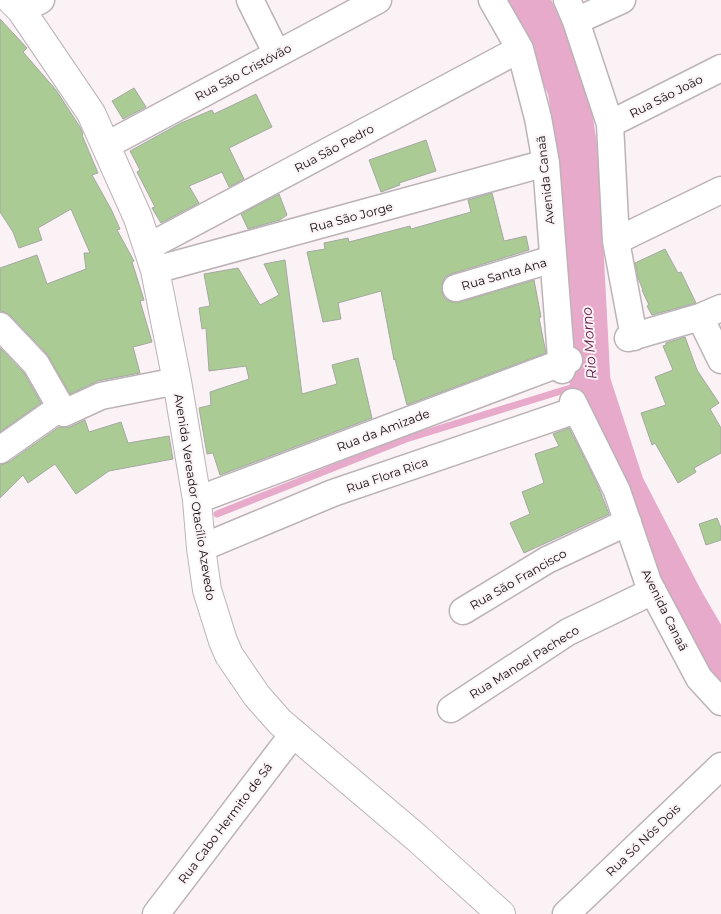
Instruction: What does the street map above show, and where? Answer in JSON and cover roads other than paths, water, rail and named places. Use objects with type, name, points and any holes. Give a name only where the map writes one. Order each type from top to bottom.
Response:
[{"type":"main road","name":"Avenida Vereador Otacílio Azevedo","points":[[24,3],[91,113],[138,218],[151,259],[177,381],[197,500],[207,590],[229,655],[257,696],[280,722],[417,838],[501,914]]},
{"type":"street","points":[[250,0],[277,54]]},
{"type":"street","name":"Avenida Canaã","points":[[492,0],[520,50],[538,118],[546,163],[553,260],[564,365]]},
{"type":"street","points":[[622,0],[572,10],[610,124],[616,241],[631,337],[710,312],[721,360]]},
{"type":"street","name":"Rua São Cristóvão","points":[[107,146],[277,54],[366,3]]},
{"type":"street","name":"Rua São Pedro","points":[[151,259],[520,50]]},
{"type":"street","name":"Rua São João","points":[[610,124],[721,68]]},
{"type":"street","name":"Rua São Jorge","points":[[151,259],[546,163]]},
{"type":"street","points":[[616,241],[721,190]]},
{"type":"street","name":"Rua Santa Ana","points":[[456,288],[553,260]]},
{"type":"street","points":[[0,326],[36,364],[64,413],[101,396],[177,381]]},
{"type":"street","name":"Rua da Amizade","points":[[197,500],[564,365]]},
{"type":"street","name":"Avenida Canaã","points":[[574,406],[617,491],[653,592],[699,678],[721,702]]},
{"type":"street","name":"Rua Flora Rica","points":[[201,548],[332,493],[574,406]]},
{"type":"street","points":[[0,450],[61,407]]},
{"type":"street","name":"Rua São Francisco","points":[[463,611],[547,560],[628,522]]},
{"type":"street","name":"Rua Manoel Pacheco","points":[[451,709],[568,632],[653,592]]},
{"type":"street","name":"Rua Cabo Hermito de Sá","points":[[156,914],[294,733]]},
{"type":"street","name":"Rua Só Nós Dois","points":[[566,914],[721,766]]},
{"type":"waterway","name":"Rio Morno","points":[[529,0],[568,89],[578,156],[590,382],[624,486],[684,602],[721,665]]},
{"type":"waterway","points":[[217,514],[406,439],[590,382]]}]
